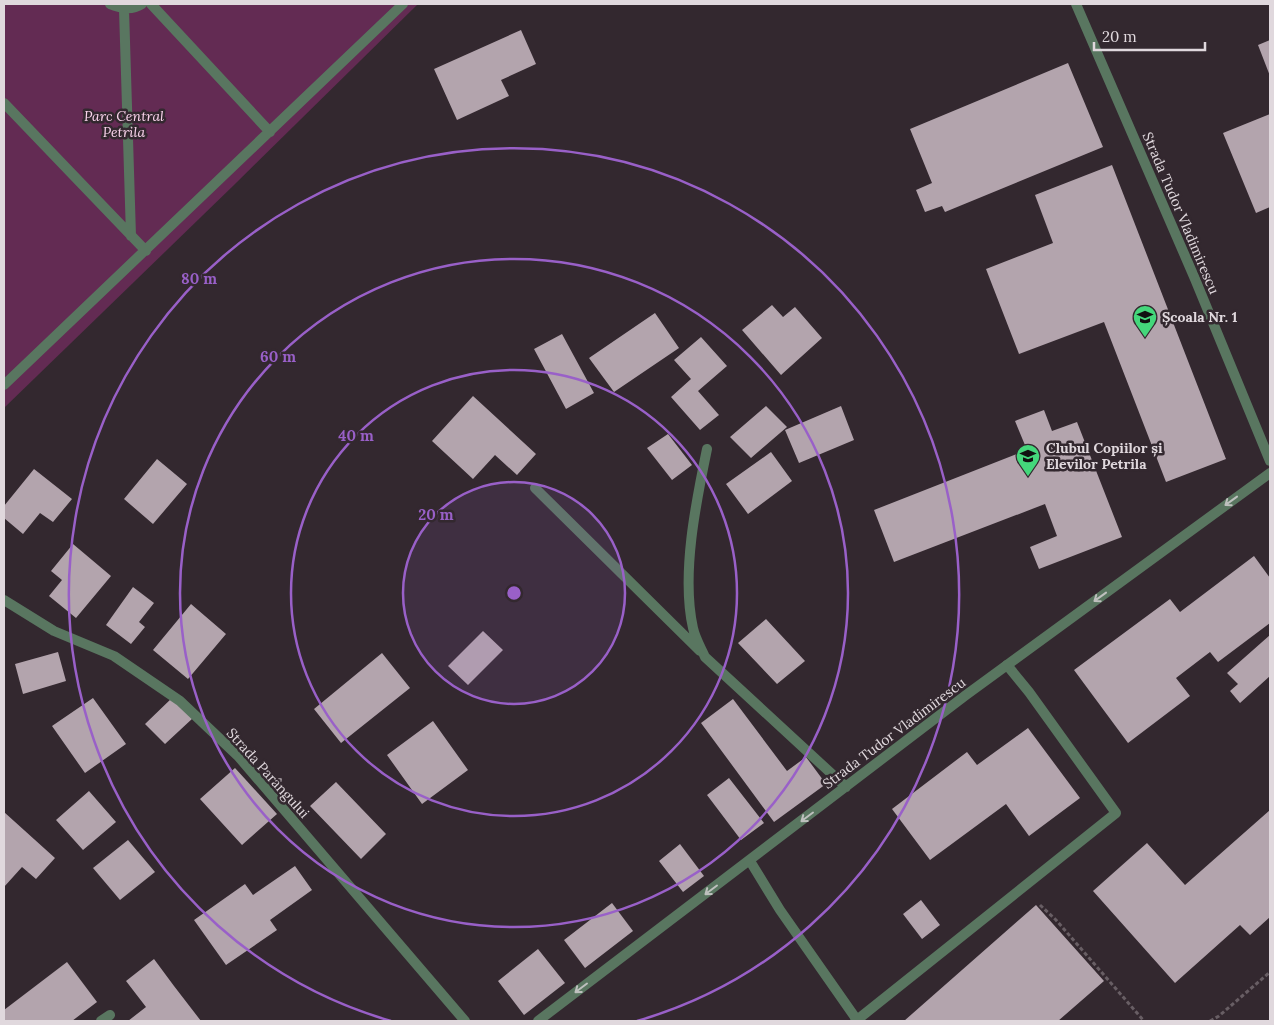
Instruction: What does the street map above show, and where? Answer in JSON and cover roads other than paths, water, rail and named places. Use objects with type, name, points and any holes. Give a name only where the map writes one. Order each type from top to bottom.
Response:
[{"type":"street","points":[[110,4],[124,9],[142,4]]},
{"type":"street","points":[[150,4],[270,132]]},
{"type":"street","points":[[4,386],[403,4]]},
{"type":"street","name":"Strada Tudor Vladimirescu","points":[[1076,4],[1195,279],[1270,461]]},
{"type":"street","points":[[124,9],[130,236]]},
{"type":"street","points":[[4,103],[146,251]]},
{"type":"street","points":[[705,656],[693,630],[688,583],[696,503],[707,449]]},
{"type":"street","name":"Strada Tudor Vladimirescu","points":[[538,1021],[1007,665],[1270,473]]},
{"type":"street","points":[[535,488],[705,656],[846,787]]},
{"type":"street","name":"Strada Parângului","points":[[4,600],[54,631],[114,656],[180,701],[238,756],[465,1021]]},
{"type":"street","points":[[750,861],[780,910],[856,1021],[1116,813],[1029,692],[1007,665]]},
{"type":"street","points":[[101,1021],[110,1014]]},
{"type":"place","name":"Școala Nr. 1","points":[[1145,338]]},
{"type":"place","name":"Clubul Copiilor și Elevilor Petrila","points":[[1028,477]]},
{"type":"park label","name":"Parc Central Petrila","points":[[124,124]]}]
